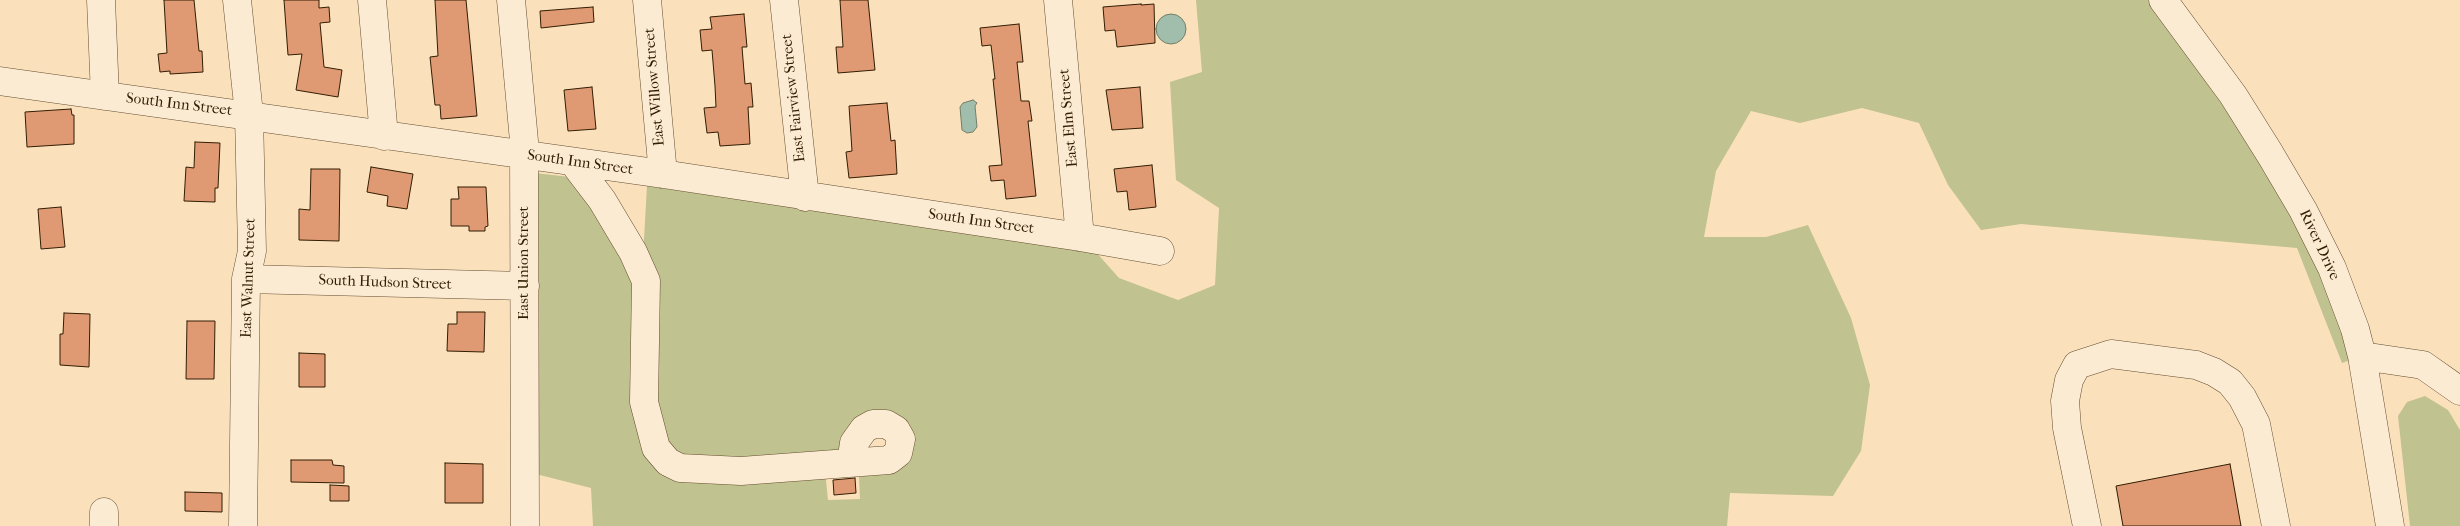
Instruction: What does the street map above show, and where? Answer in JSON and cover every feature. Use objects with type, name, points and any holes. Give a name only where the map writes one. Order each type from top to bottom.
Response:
[{"type":"street","points":[[101,0],[104,24],[105,96]]},
{"type":"street","name":"East Walnut Street","points":[[237,0],[249,114],[252,251],[246,279],[244,526]]},
{"type":"street","points":[[372,0],[384,136]]},
{"type":"street","name":"East Union Street","points":[[511,0],[524,155],[524,526]]},
{"type":"street","name":"East Willow Street","points":[[647,0],[663,174]]},
{"type":"street","name":"East Fairview Street","points":[[784,0],[805,197]]},
{"type":"street","name":"East Elm Street","points":[[1058,0],[1080,236]]},
{"type":"street","name":"River Drive","points":[[2163,0],[2233,95],[2303,210],[2332,268],[2355,329],[2362,356],[2390,526]]},
{"type":"street","name":"South Inn Street","points":[[0,81],[249,114],[268,119],[384,136],[663,174],[805,197],[1080,236],[1160,251]]},
{"type":"street","points":[[573,162],[602,200],[633,252],[646,281],[644,402],[656,448],[668,462],[680,468],[706,471],[741,471],[851,463]]},
{"type":"street","name":"South Hudson Street","points":[[246,279],[525,286]]},
{"type":"street","points":[[2086,526],[2067,428],[2064,401],[2069,380],[2077,365],[2093,358],[2111,354],[2196,365],[2230,382],[2242,397],[2256,424],[2276,526]]},
{"type":"street","points":[[2362,356],[2423,365],[2460,391]]},
{"type":"green space","points":[[1196,0],[2148,0],[2266,166],[2335,299],[2351,360],[2342,363],[2297,248],[2021,224],[1981,230],[1948,185],[1919,123],[1862,108],[1800,123],[1751,111],[1716,171],[1704,237],[1766,237],[1808,225],[1851,318],[1870,385],[1861,451],[1833,496],[1730,493],[1727,526],[593,526],[591,488],[532,473],[535,173],[570,177],[586,193],[635,285],[634,403],[641,448],[665,469],[688,483],[825,471],[828,500],[860,499],[859,477],[891,471],[887,419],[844,456],[710,464],[679,456],[663,444],[652,396],[643,257],[647,186],[1095,251],[1119,278],[1178,300],[1215,285],[1219,208],[1176,180],[1170,82],[1202,72]]},
{"type":"green space","points":[[2425,396],[2448,410],[2460,430],[2460,526],[2410,526],[2398,416],[2407,402]]},
{"type":"shaded area","points":[[1171,14],[1182,18],[1186,29],[1182,40],[1171,44],[1160,40],[1156,29],[1160,18]]},
{"type":"shaded area","points":[[973,100],[977,103],[975,106],[977,127],[973,132],[967,133],[962,130],[960,107],[963,103]]},
{"type":"building","points":[[164,0],[194,0],[199,51],[202,51],[203,72],[170,74],[170,71],[160,72],[158,54],[167,53]]},
{"type":"building","points":[[284,0],[319,0],[319,8],[329,7],[330,22],[320,23],[324,67],[342,70],[338,97],[296,90],[302,54],[288,55]]},
{"type":"building","points":[[435,0],[466,0],[477,116],[441,119],[440,105],[435,105],[430,57],[438,56]]},
{"type":"building","points":[[840,0],[868,0],[875,70],[838,73],[836,47],[843,47]]},
{"type":"building","points":[[1154,4],[1155,43],[1117,47],[1115,30],[1105,31],[1103,7]]},
{"type":"building","points":[[593,7],[594,22],[541,28],[540,11]]},
{"type":"building","points":[[744,14],[747,47],[742,47],[745,84],[751,83],[753,107],[748,107],[750,144],[720,146],[718,132],[707,133],[704,108],[716,107],[715,86],[712,50],[702,51],[700,30],[712,29],[710,17]]},
{"type":"building","points":[[1019,24],[1023,62],[1017,62],[1021,101],[1029,101],[1032,121],[1028,121],[1036,196],[1006,199],[1004,180],[991,181],[989,166],[1002,165],[991,45],[982,46],[980,28]]},
{"type":"building","points":[[592,87],[596,129],[568,131],[564,90]]},
{"type":"building","points":[[1140,87],[1143,128],[1112,130],[1106,90]]},
{"type":"building","points":[[887,103],[891,141],[895,140],[897,174],[849,178],[846,152],[852,151],[849,106]]},
{"type":"building","points":[[71,109],[72,115],[74,115],[74,144],[27,147],[25,112]]},
{"type":"building","points":[[195,142],[220,143],[218,188],[215,188],[215,202],[184,201],[186,167],[194,168]]},
{"type":"building","points":[[1152,165],[1156,207],[1129,210],[1127,191],[1117,192],[1114,169]]},
{"type":"building","points":[[371,167],[413,174],[407,209],[387,206],[388,196],[367,192]]},
{"type":"building","points":[[311,169],[340,169],[339,241],[299,240],[299,209],[310,210]]},
{"type":"building","points":[[458,187],[486,187],[488,226],[485,227],[485,231],[469,231],[469,226],[451,226],[451,199],[459,199]]},
{"type":"building","points":[[61,207],[65,247],[41,249],[38,209]]},
{"type":"building","points":[[457,312],[485,312],[484,352],[447,351],[448,324],[457,324]]},
{"type":"building","points":[[64,313],[90,314],[89,367],[60,365],[60,334],[63,334]]},
{"type":"building","points":[[187,321],[215,321],[214,379],[186,379]]},
{"type":"building","points":[[299,353],[325,354],[325,387],[299,387]]},
{"type":"building","points":[[291,460],[332,460],[333,465],[344,466],[344,483],[291,482]]},
{"type":"building","points":[[445,463],[483,464],[483,503],[445,503]]},
{"type":"building","points":[[2230,464],[2241,526],[2123,526],[2116,486]]},
{"type":"building","points":[[855,478],[856,493],[834,495],[833,480]]},
{"type":"building","points":[[330,485],[349,486],[349,501],[330,501]]},
{"type":"building","points":[[185,492],[222,493],[222,512],[185,511]]}]
